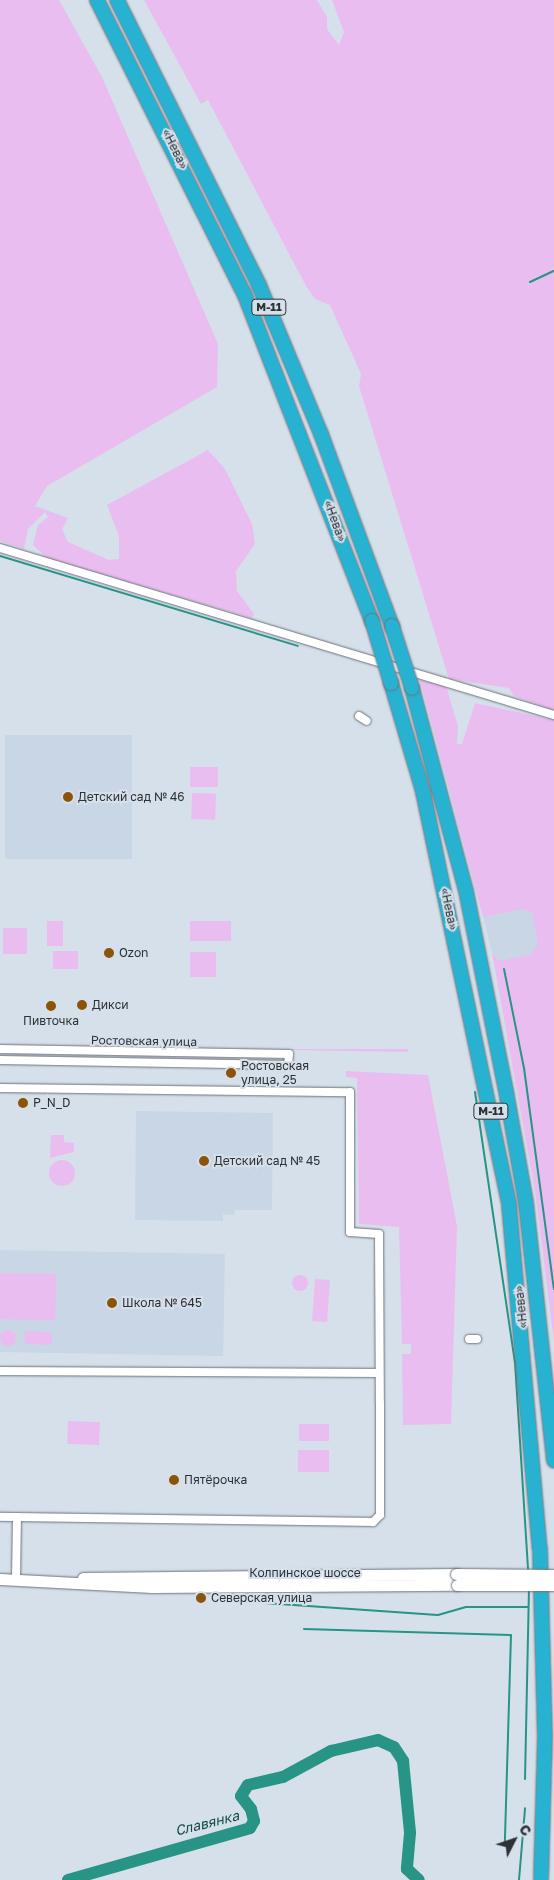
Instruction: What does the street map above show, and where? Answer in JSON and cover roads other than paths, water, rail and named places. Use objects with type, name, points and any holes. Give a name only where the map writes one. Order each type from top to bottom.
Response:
[{"type":"highway","name":"«Нева»","points":[[97,0],[244,293],[372,621],[391,683],[442,876],[510,1215],[540,1541],[545,1735],[541,1880]]},
{"type":"highway","name":"«Нева»","points":[[117,0],[260,285],[321,434],[392,626],[412,688],[466,891],[507,1097],[531,1241],[554,1460]]},
{"type":"main road","name":"Колпинское шоссе","points":[[0,1579],[56,1580],[152,1587],[457,1580],[554,1574]]},
{"type":"main road","name":"Колпинское шоссе","points":[[457,1580],[554,1586]]},
{"type":"street","points":[[0,548],[554,715]]},
{"type":"street","points":[[359,716],[367,721]]},
{"type":"street","name":"Ростовская улица","points":[[0,1050],[288,1054],[288,1065],[0,1060]]},
{"type":"street","points":[[0,1088],[350,1092],[350,1232],[379,1234],[380,1515],[373,1522],[0,1517]]},
{"type":"street","points":[[0,1371],[378,1373]]},
{"type":"street","points":[[16,1579],[17,1517]]},
{"type":"waterway","points":[[530,282],[554,271]]},
{"type":"waterway","points":[[0,556],[298,646]]},
{"type":"waterway","points":[[504,969],[524,1068],[554,1289]]},
{"type":"waterway","points":[[475,1092],[515,1362],[528,1571]]},
{"type":"waterway","points":[[525,1779],[529,1588]]},
{"type":"waterway","points":[[237,1601],[438,1615],[466,1607],[528,1607]]},
{"type":"waterway","points":[[304,1629],[511,1635],[505,1841]]},
{"type":"waterway","name":"Славянка","points":[[68,1880],[250,1828],[254,1821],[251,1809],[241,1796],[248,1785],[283,1777],[331,1751],[378,1740],[394,1747],[403,1761],[410,1833],[407,1869],[419,1880]]},
{"type":"waterway","points":[[519,1880],[525,1808]]},
{"type":"place","name":"Детский сад № 46","points":[[68,797]]},
{"type":"place","name":"Ozon","points":[[109,953]]},
{"type":"place","name":"Дикси","points":[[82,1005]]},
{"type":"place","name":"Пивточка","points":[[51,1006]]},
{"type":"place","name":"Ростовская улица, 25","points":[[231,1073]]},
{"type":"place","name":"P_N_D","points":[[23,1103]]},
{"type":"place","name":"Детский сад № 45","points":[[204,1161]]},
{"type":"place","name":"Школа № 645","points":[[112,1303]]},
{"type":"place","name":"Пятёрочка","points":[[174,1480]]},
{"type":"place","name":"Северская улица","points":[[201,1598]]}]
